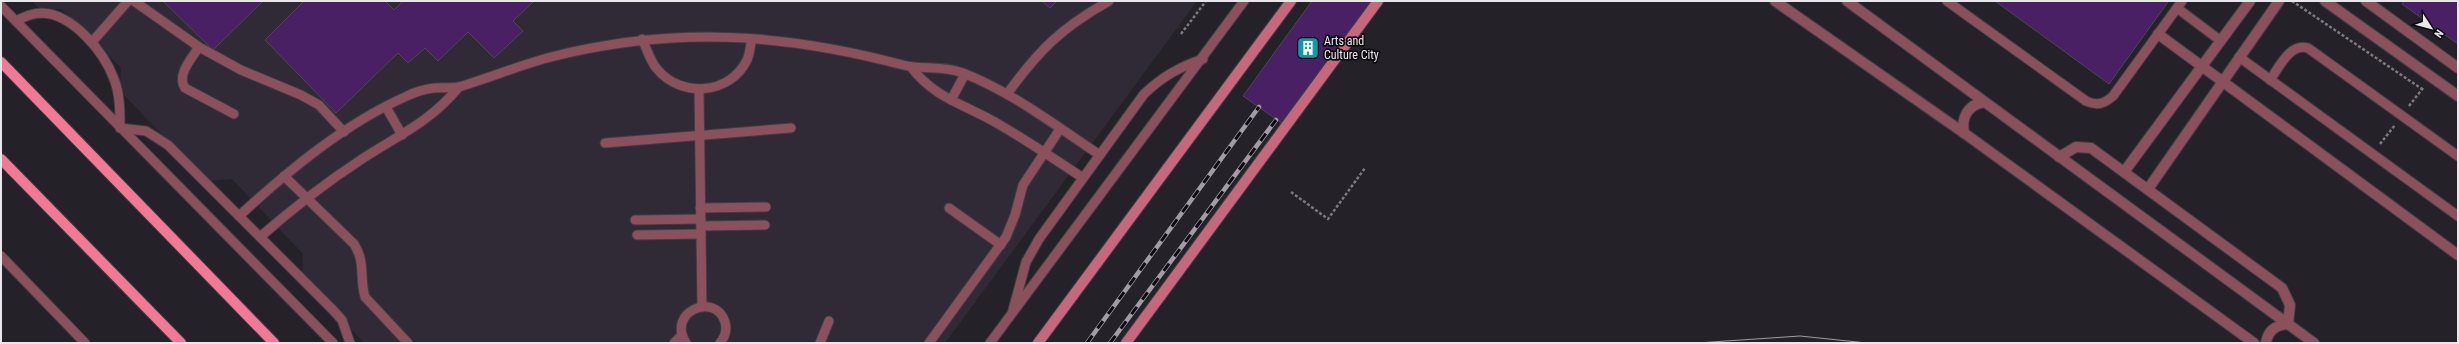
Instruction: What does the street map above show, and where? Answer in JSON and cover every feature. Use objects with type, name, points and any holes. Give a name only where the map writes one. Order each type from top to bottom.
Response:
[{"type":"main road","points":[[1,62],[274,343]]},
{"type":"main road","points":[[1,159],[181,343]]},
{"type":"street","points":[[1038,343],[1291,1]]},
{"type":"street","points":[[1126,343],[1378,1]]},
{"type":"street","points":[[1775,1],[1964,133],[2254,343]]},
{"type":"street","points":[[1847,1],[2314,343]]},
{"type":"street","points":[[2124,172],[2250,1]]},
{"type":"street","points":[[2148,189],[2279,1]]},
{"type":"street","points":[[2326,1],[2458,96]]},
{"type":"street","points":[[2366,1],[2458,68]]},
{"type":"street","points":[[2158,34],[2458,254]]},
{"type":"street","points":[[1964,133],[1962,126],[1966,112],[1977,104],[1984,102]]},
{"type":"street","points":[[2058,157],[2076,147],[2087,147],[2148,189],[2282,288],[2290,305],[2288,324]]},
{"type":"street","points":[[2266,343],[2272,330],[2277,326],[2288,324]]},
{"type":"lane","points":[[92,42],[128,1]]},
{"type":"lane","points":[[134,1],[199,47],[241,70],[307,98],[319,105],[344,132]]},
{"type":"lane","points":[[1007,94],[1033,58],[1058,34],[1087,13],[1109,1]]},
{"type":"lane","points":[[990,343],[1203,59],[1244,1]]},
{"type":"lane","points":[[1947,1],[2086,100],[2096,104],[2107,101],[2113,96],[2179,4],[2221,40]]},
{"type":"lane","points":[[1,6],[333,343]]},
{"type":"lane","points":[[16,21],[28,14],[42,13],[56,16],[75,27],[92,42],[105,59],[115,79],[120,103],[120,128]]},
{"type":"lane","points":[[239,216],[284,176],[344,132],[408,95],[433,88],[459,87],[549,57],[642,39],[715,36],[828,46],[912,67],[947,68],[965,74],[1007,94],[1100,155]]},
{"type":"lane","points":[[642,39],[653,63],[666,78],[687,89],[699,90],[720,84],[739,72],[747,59],[752,39]]},
{"type":"lane","points":[[199,47],[182,74],[182,84],[185,88],[234,114]]},
{"type":"lane","points":[[2270,80],[2291,52],[2296,48],[2308,48],[2458,156]]},
{"type":"lane","points":[[2239,57],[2458,216]]},
{"type":"lane","points":[[1012,313],[1017,287],[1026,262],[1039,239],[1144,94],[1155,84],[1181,66],[1203,59]]},
{"type":"lane","points":[[912,67],[922,81],[936,93],[999,124],[1083,178]]},
{"type":"lane","points":[[951,100],[965,74]]},
{"type":"lane","points":[[260,237],[307,197],[337,175],[424,122],[443,106],[459,87]]},
{"type":"lane","points":[[699,90],[702,307]]},
{"type":"lane","points":[[386,107],[402,135]]},
{"type":"lane","points":[[120,128],[140,129],[158,137],[342,320],[350,343]]},
{"type":"lane","points":[[605,143],[791,128]]},
{"type":"lane","points":[[929,343],[1001,245],[1016,215],[1023,185],[1060,128]]},
{"type":"lane","points":[[284,176],[354,244],[360,254],[363,266],[362,288],[365,297],[408,343]]},
{"type":"lane","points":[[700,208],[766,207]]},
{"type":"lane","points":[[949,208],[1001,245]]},
{"type":"lane","points":[[635,220],[701,226],[765,225]]},
{"type":"lane","points":[[637,235],[701,226]]},
{"type":"lane","points":[[1,256],[85,343]]},
{"type":"lane","points":[[674,343],[684,339],[682,321],[686,314],[692,310],[702,307],[713,309],[724,319],[726,326],[724,342]]},
{"type":"lane","points":[[820,343],[829,321]]},
{"type":"path","points":[[1181,34],[1206,1]]},
{"type":"path","points":[[2292,1],[2422,89]]},
{"type":"path","points":[[1291,192],[1328,219],[1365,168]]},
{"type":"shaded area","points":[[32,1],[1197,1],[945,343],[364,343],[302,280],[303,254],[232,179],[207,181],[120,91],[121,68],[62,9],[40,9]]},
{"type":"building","points":[[163,1],[263,1],[213,50]]},
{"type":"building","points":[[304,1],[385,1],[394,10],[403,1],[534,1],[513,21],[523,31],[494,58],[468,32],[438,61],[425,48],[408,63],[398,53],[336,113],[265,40]]},
{"type":"building","points":[[1042,1],[1057,1],[1050,8]]},
{"type":"building","name":"Arts and Culture City","points":[[1312,1],[1374,1],[1283,124],[1243,96]]},
{"type":"building","points":[[1995,1],[2167,1],[2168,2],[2109,84]]},
{"type":"building","points":[[2404,1],[2458,1],[2458,44],[2402,4]]},
{"type":"tram line","points":[[1697,343],[1800,336],[1867,343]]},
{"type":"railway","points":[[1087,343],[1259,107]]},
{"type":"railway","points":[[1110,343],[1276,120]]},
{"type":"place","name":"Arts and Culture City","points":[[1308,48]]}]
